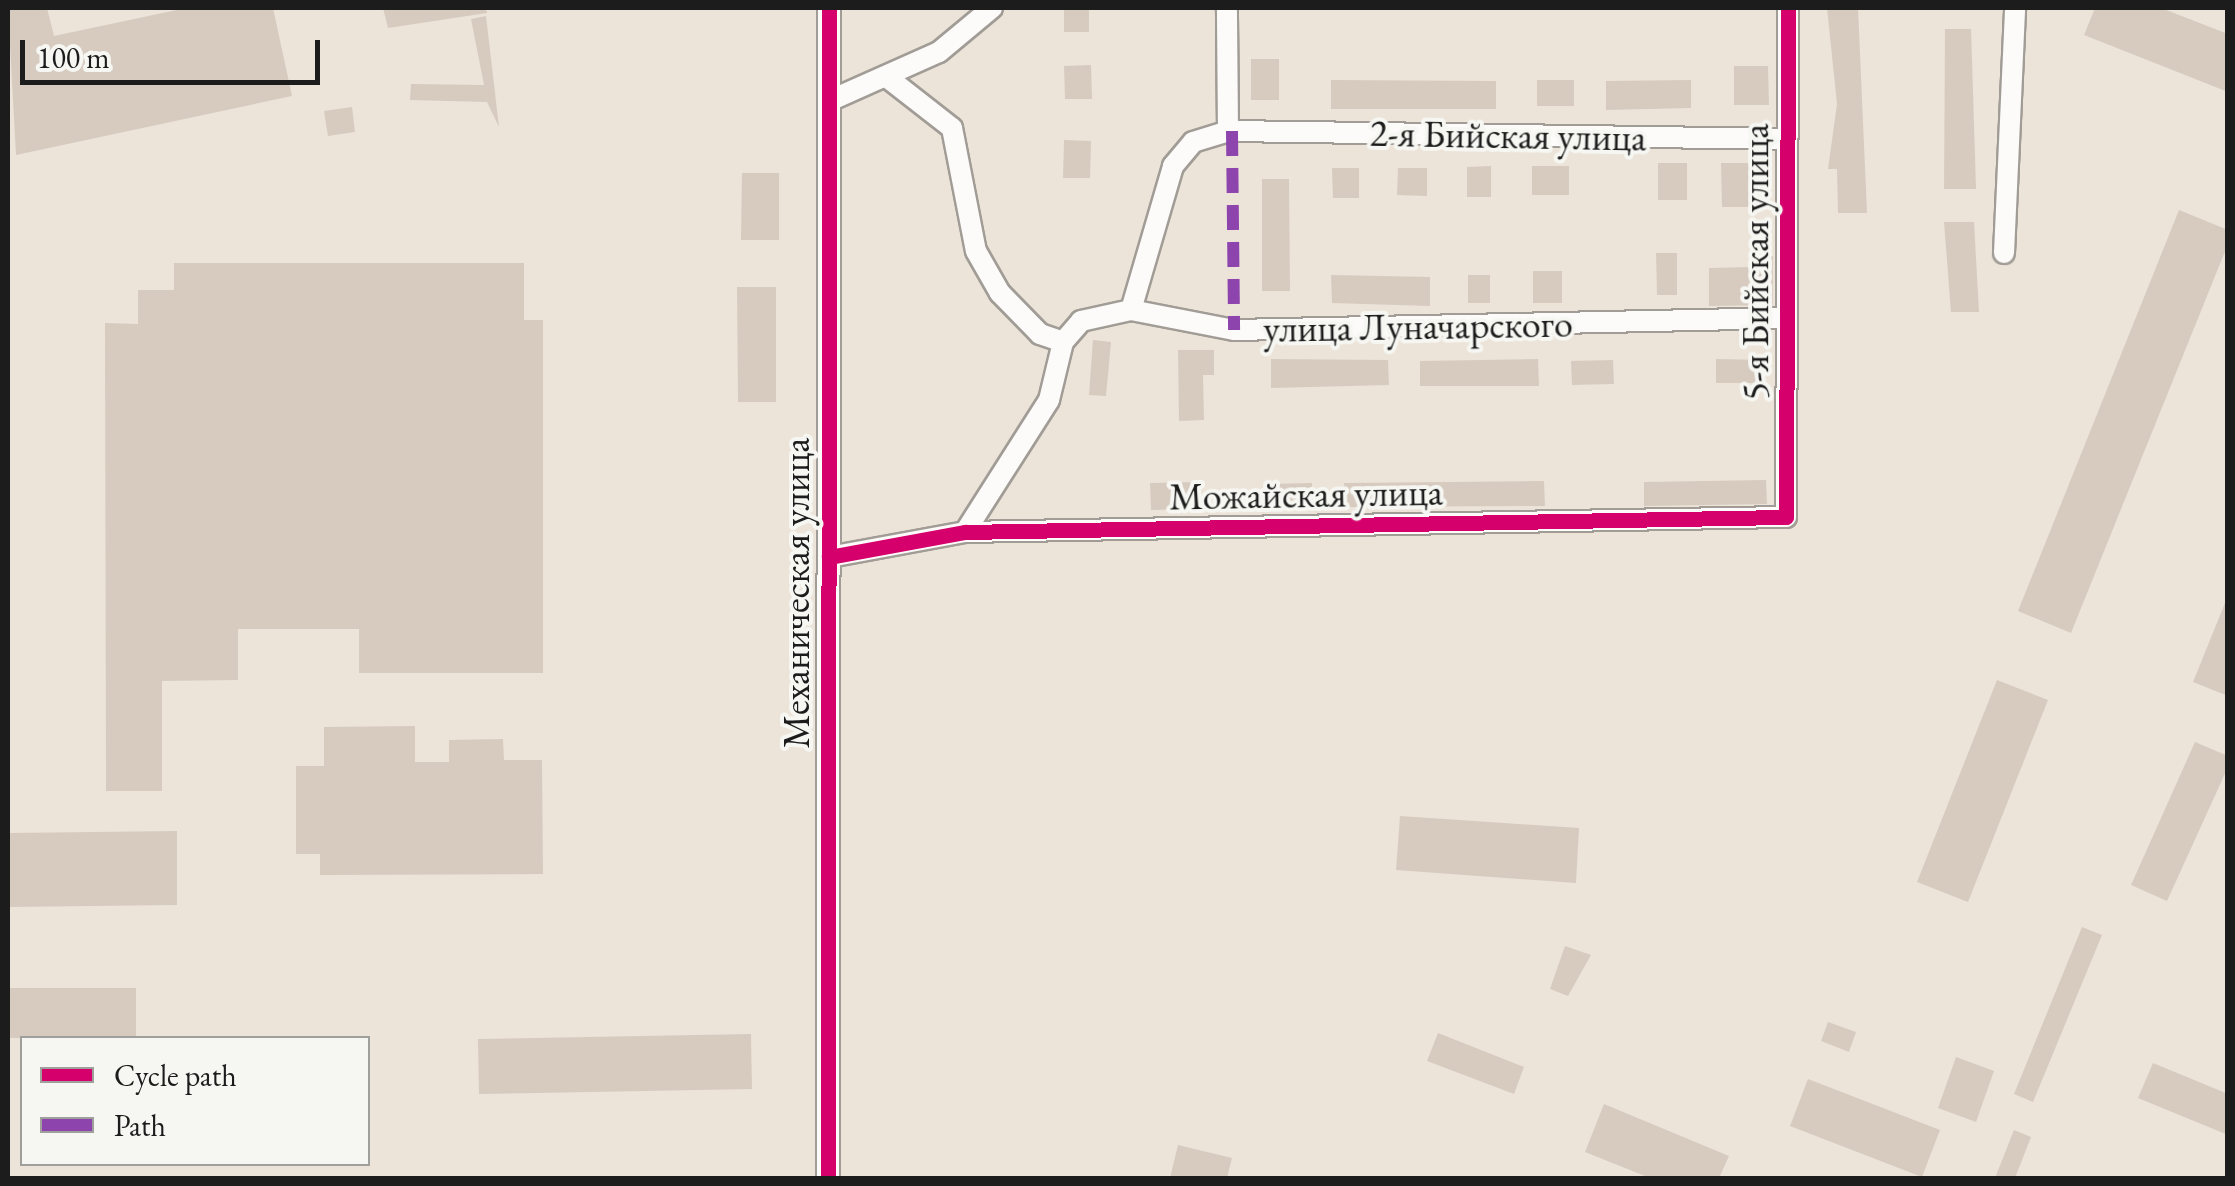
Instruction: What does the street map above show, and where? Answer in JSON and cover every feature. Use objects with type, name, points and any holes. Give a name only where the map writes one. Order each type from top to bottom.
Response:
[{"type":"street","name":"Механическая улица","points":[[828,1178],[829,8]]},
{"type":"street","points":[[829,101],[888,78],[992,8]]},
{"type":"street","points":[[1131,310],[1174,166],[1193,142],[1228,130],[1227,8]]},
{"type":"street","name":"5-я Бийская улица","points":[[1786,518],[1788,8]]},
{"type":"street","points":[[2004,252],[2015,8]]},
{"type":"street","points":[[888,78],[952,128],[976,250],[1000,293],[1040,334],[1063,342],[1049,400],[965,532]]},
{"type":"street","name":"2-я Бийская улица","points":[[1228,130],[1788,140]]},
{"type":"street","name":"улица Луначарского","points":[[1063,342],[1080,321],[1131,310],[1234,330],[1787,318]]},
{"type":"street","name":"Можайская улица","points":[[828,557],[965,532],[1786,518]]},
{"type":"building","points":[[8,8],[47,8],[54,36],[186,8],[273,8],[292,96],[16,155]]},
{"type":"building","points":[[383,8],[486,8],[487,13],[388,28]]},
{"type":"building","points":[[1064,8],[1089,8],[1089,32],[1064,32]]},
{"type":"building","points":[[1827,8],[1858,8],[1867,213],[1838,213],[1837,169],[1828,169],[1837,104]]},
{"type":"building","points":[[2095,8],[2161,8],[2228,34],[2228,92],[2084,35]]},
{"type":"building","points":[[486,16],[499,127],[487,102],[410,100],[411,84],[484,85],[471,19]]},
{"type":"building","points":[[1945,29],[1971,29],[1976,189],[1944,189]]},
{"type":"building","points":[[1251,59],[1279,59],[1279,100],[1251,100]]},
{"type":"building","points":[[1091,65],[1092,99],[1065,99],[1064,66]]},
{"type":"building","points":[[1734,66],[1768,66],[1769,105],[1734,105]]},
{"type":"building","points":[[1331,80],[1496,81],[1496,109],[1331,109]]},
{"type":"building","points":[[1537,80],[1574,80],[1574,106],[1537,106]]},
{"type":"building","points":[[1691,80],[1691,108],[1606,110],[1606,81]]},
{"type":"building","points":[[352,107],[355,132],[328,136],[324,111]]},
{"type":"building","points":[[1064,140],[1091,141],[1090,178],[1063,178]]},
{"type":"building","points":[[1658,163],[1687,163],[1687,200],[1658,200]]},
{"type":"building","points":[[1721,163],[1754,163],[1754,207],[1722,207]]},
{"type":"building","points":[[1491,166],[1491,197],[1467,197],[1467,167]]},
{"type":"building","points":[[1532,166],[1569,166],[1569,195],[1532,195]]},
{"type":"building","points":[[1332,168],[1359,168],[1359,198],[1333,198]]},
{"type":"building","points":[[1398,168],[1427,168],[1427,196],[1397,195]]},
{"type":"building","points":[[742,173],[779,173],[779,240],[741,240]]},
{"type":"building","points":[[1262,179],[1289,179],[1290,291],[1262,291]]},
{"type":"building","points":[[2179,210],[2228,230],[2228,244],[2071,633],[2018,611]]},
{"type":"building","points":[[1944,222],[1974,222],[1979,312],[1951,312]]},
{"type":"building","points":[[1656,253],[1677,253],[1677,295],[1657,295]]},
{"type":"building","points":[[1751,256],[1773,256],[1773,305],[1709,306],[1709,268],[1751,267]]},
{"type":"building","points":[[174,263],[524,263],[524,320],[543,320],[543,673],[359,673],[359,629],[238,629],[238,680],[162,681],[162,791],[106,791],[105,323],[138,324],[138,290],[174,290]]},
{"type":"building","points":[[1533,271],[1562,271],[1562,303],[1533,303]]},
{"type":"building","points":[[1331,275],[1430,277],[1430,306],[1332,303]]},
{"type":"building","points":[[1468,275],[1490,275],[1490,303],[1468,303]]},
{"type":"building","points":[[737,287],[776,287],[776,402],[738,402]]},
{"type":"building","points":[[1093,340],[1111,342],[1106,396],[1089,395]]},
{"type":"building","points":[[1178,350],[1214,350],[1214,375],[1203,375],[1204,420],[1179,421]]},
{"type":"building","points":[[1271,359],[1388,360],[1389,385],[1271,388]]},
{"type":"building","points":[[1538,359],[1539,386],[1420,386],[1420,361]]},
{"type":"building","points":[[1716,359],[1764,360],[1763,383],[1716,383]]},
{"type":"building","points":[[1613,360],[1614,384],[1572,385],[1571,361]]},
{"type":"building","points":[[1766,480],[1767,504],[1644,506],[1644,482]]},
{"type":"building","points":[[1544,481],[1545,506],[1346,507],[1344,483]]},
{"type":"building","points":[[1200,482],[1200,509],[1151,510],[1150,483]]},
{"type":"building","points":[[1312,483],[1312,508],[1270,509],[1269,484]]},
{"type":"building","points":[[2228,598],[2228,696],[2193,682]]},
{"type":"building","points":[[1997,680],[2048,700],[1968,902],[1917,882]]},
{"type":"building","points":[[415,726],[415,762],[449,762],[449,740],[503,739],[504,760],[542,760],[543,874],[320,875],[320,854],[296,854],[296,766],[324,766],[324,727]]},
{"type":"building","points":[[2195,742],[2228,756],[2228,767],[2167,901],[2131,885]]},
{"type":"building","points":[[1400,816],[1579,828],[1576,883],[1396,870]]},
{"type":"building","points":[[177,831],[177,905],[8,907],[8,833]]},
{"type":"building","points":[[2082,927],[2102,935],[2033,1102],[2014,1094]]},
{"type":"building","points":[[1565,946],[1591,955],[1568,996],[1550,989]]},
{"type":"building","points":[[8,988],[136,988],[136,1036],[8,1038]]},
{"type":"building","points":[[1828,1022],[1856,1032],[1849,1052],[1821,1041]]},
{"type":"building","points":[[1438,1033],[1524,1067],[1514,1094],[1427,1061]]},
{"type":"building","points":[[751,1034],[752,1089],[479,1094],[478,1039]]},
{"type":"building","points":[[1956,1057],[1994,1071],[1976,1122],[1938,1108]]},
{"type":"building","points":[[2153,1063],[2228,1094],[2228,1135],[2138,1098]]},
{"type":"building","points":[[1808,1079],[1940,1130],[1922,1177],[1790,1126]]},
{"type":"building","points":[[1604,1104],[1729,1156],[1719,1178],[1650,1178],[1585,1152]]},
{"type":"building","points":[[2014,1130],[2031,1137],[2015,1178],[1995,1178]]},
{"type":"building","points":[[1178,1145],[1232,1158],[1227,1178],[1170,1178]]},
{"type":"marked path","points":[[1232,131],[1234,330]]},
{"type":"cycle path","points":[[828,1178],[829,8]]},
{"type":"cycle path","points":[[829,557],[965,532],[1786,517],[1788,8]]}]
